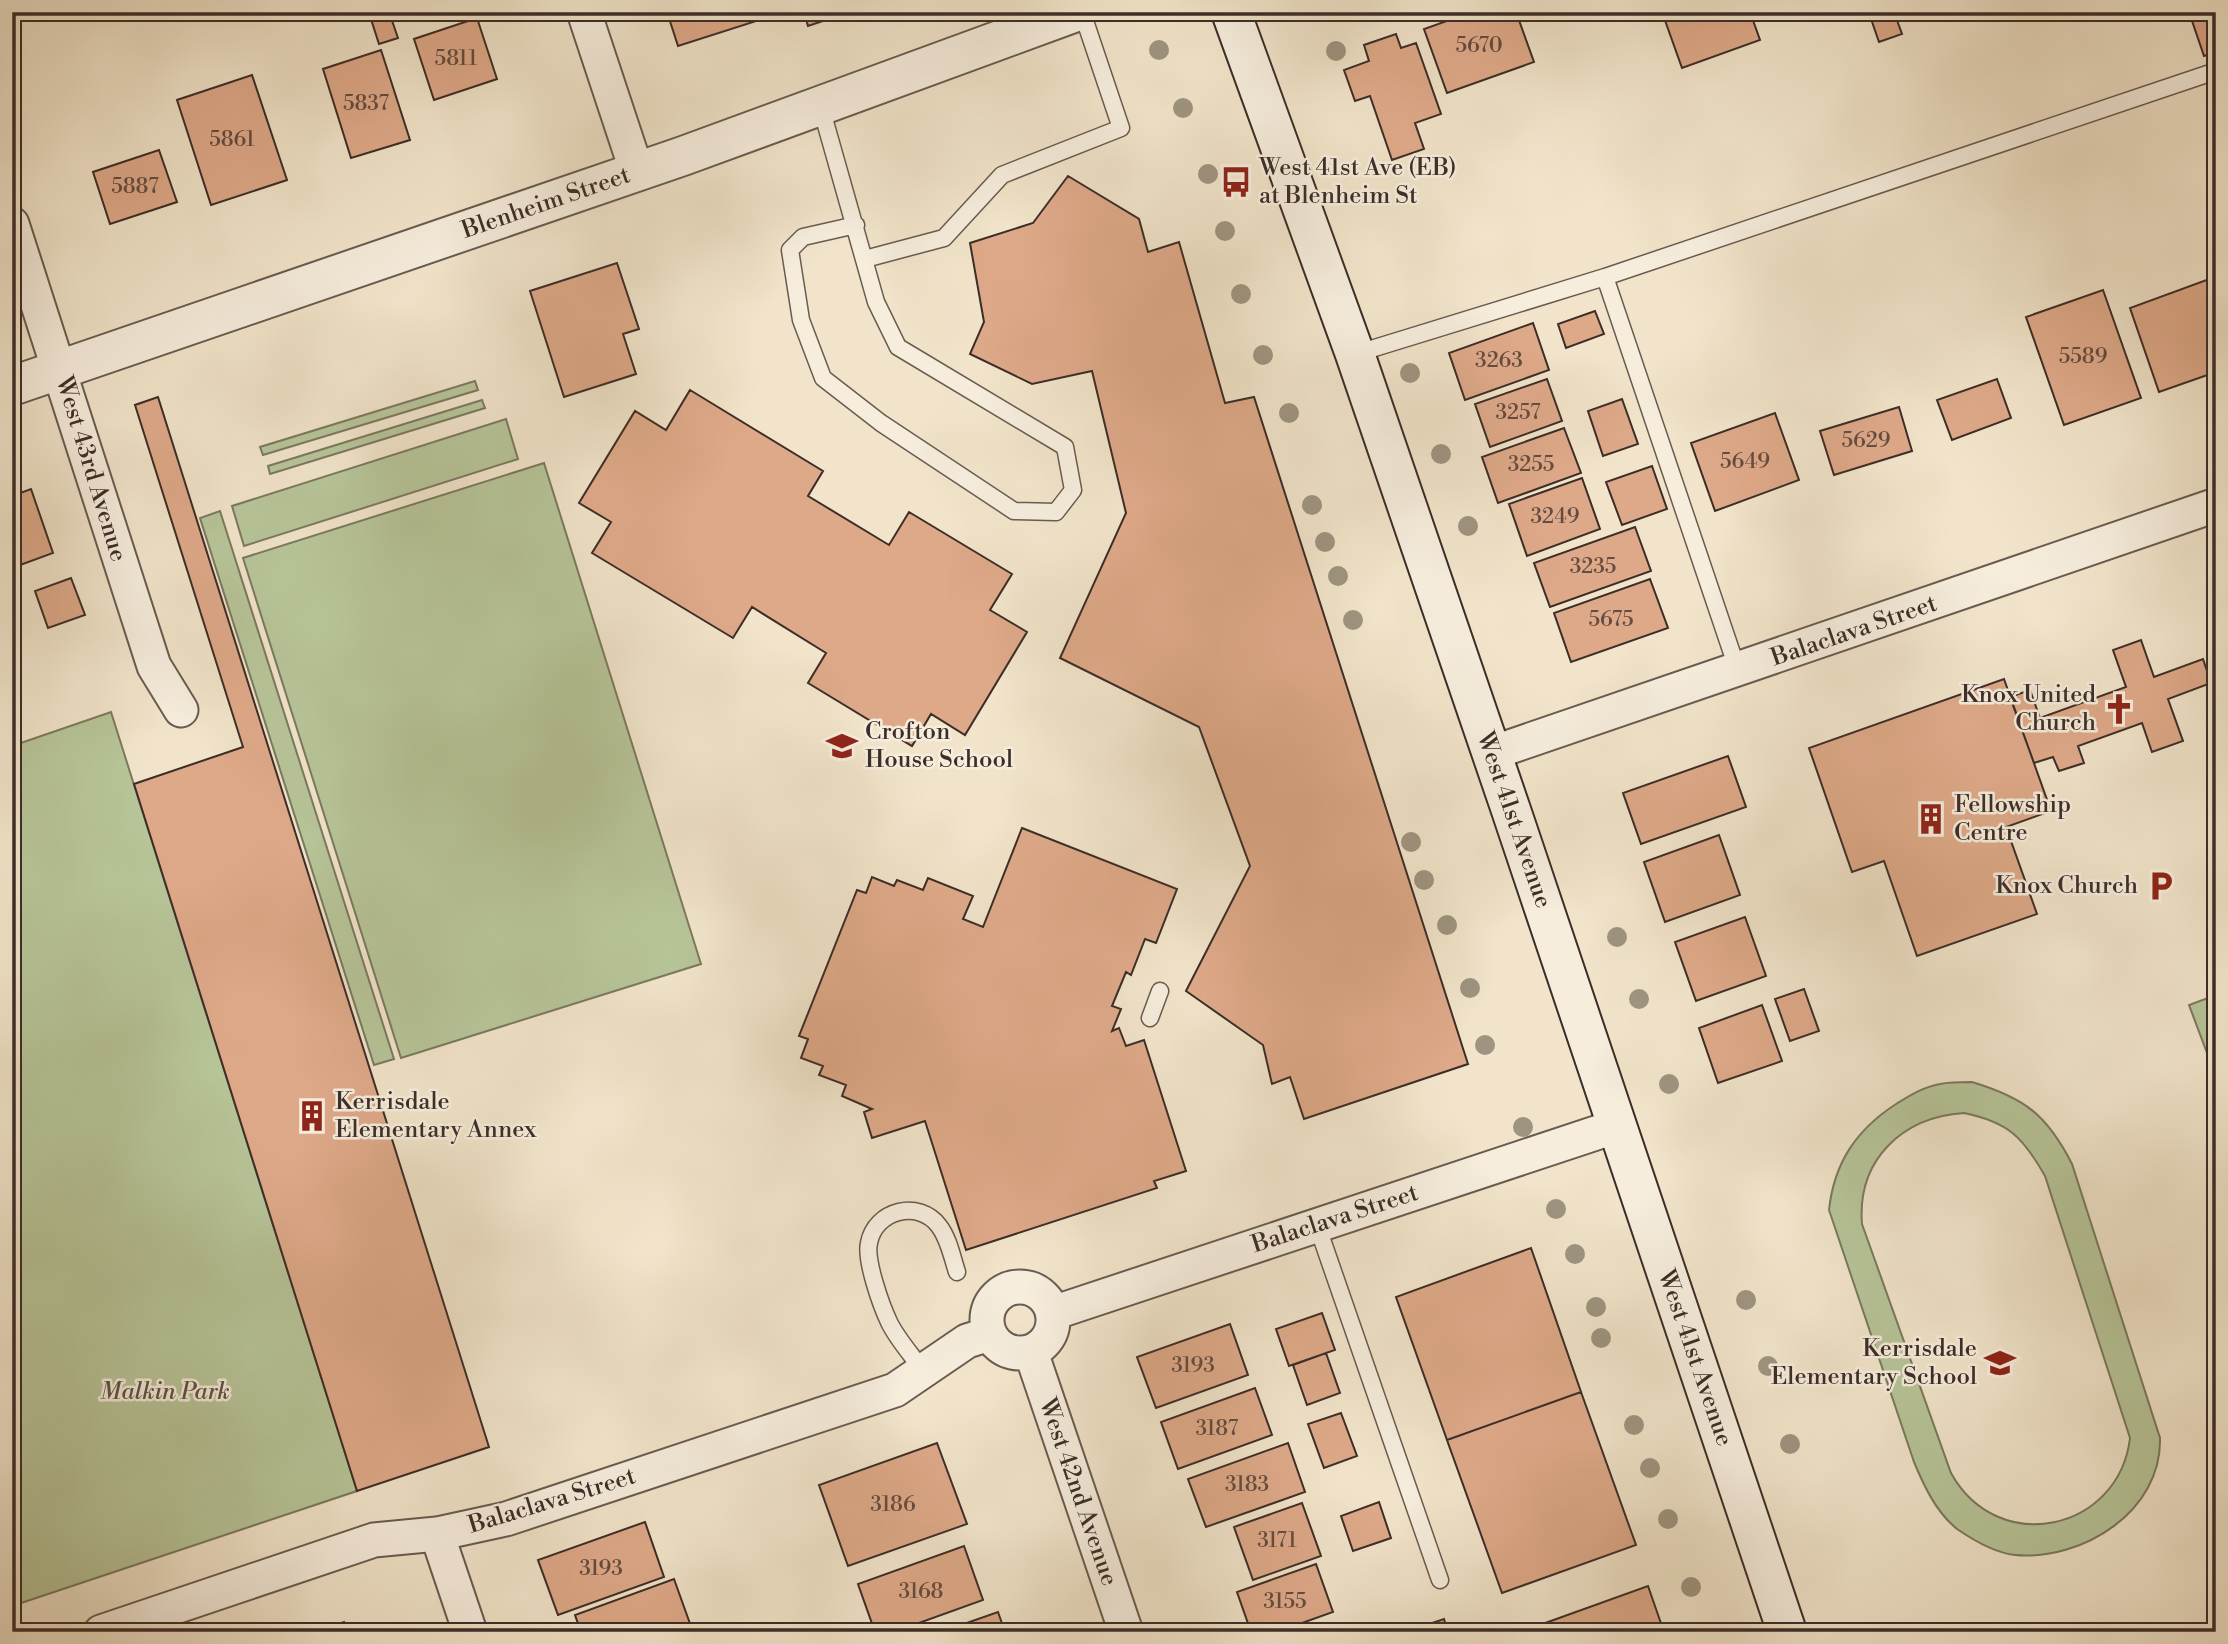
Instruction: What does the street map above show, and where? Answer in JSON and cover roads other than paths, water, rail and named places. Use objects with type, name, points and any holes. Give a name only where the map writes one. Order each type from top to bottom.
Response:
[{"type":"main road","name":"Blenheim Street","points":[[12,386],[638,172],[1076,12]]},
{"type":"main road","name":"West 41st Avenue","points":[[1231,12],[1355,355],[1492,753],[1787,1632]]},
{"type":"street","points":[[584,12],[638,172]]},
{"type":"street","name":"West 43rd Avenue","points":[[12,224],[154,666],[181,710]]},
{"type":"street","name":"Balaclava Street","points":[[1492,753],[1738,671],[2216,505]]},
{"type":"street","name":"Balaclava Street","points":[[1053,1313],[1617,1125]]},
{"type":"street","points":[[1023,1286],[1037,1290],[1048,1300],[1053,1313],[1054,1325],[1049,1336],[1031,1352],[1006,1351],[989,1334],[986,1320],[989,1306],[997,1294],[1009,1287],[1023,1286]]},
{"type":"street","name":"Balaclava Street","points":[[101,1632],[163,1622],[374,1540],[437,1534],[506,1519],[895,1390],[967,1341],[989,1334]]},
{"type":"street","name":"West 42nd Avenue","points":[[1031,1352],[1126,1632]]},
{"type":"street","points":[[437,1534],[470,1632]]},
{"type":"lane","points":[[865,259],[944,238],[1002,175],[1121,128],[1082,12]]},
{"type":"lane","points":[[1355,355],[1605,277],[2216,71]]},
{"type":"lane","points":[[820,104],[856,225],[876,302],[898,347],[1065,447],[1073,490],[1056,512],[1014,511],[880,423],[823,378],[801,320],[790,250],[803,237],[856,225]]},
{"type":"lane","points":[[1605,277],[1738,671]]},
{"type":"lane","points":[[1150,1018],[1160,991]]},
{"type":"lane","points":[[923,1371],[889,1322],[869,1261],[868,1244],[874,1228],[886,1217],[902,1210],[928,1216],[946,1237],[957,1272]]},
{"type":"lane","points":[[1317,1225],[1440,1580]]},
{"type":"place","name":"West 41st Ave (EB) at Blenheim St","points":[[1236,182]]},
{"type":"place","name":"Knox United Church","points":[[2119,709]]},
{"type":"place","name":"Crofton House School","points":[[842,746]]},
{"type":"place","name":"Fellowship Centre","points":[[1931,819]]},
{"type":"place","name":"Knox Church","points":[[2161,886]]},
{"type":"place","name":"Kerrisdale Elementary Annex","points":[[312,1116]]},
{"type":"place","name":"Kerrisdale Elementary School","points":[[2000,1363]]},
{"type":"park label","name":"Malkin Park","points":[[165,1392]]}]
